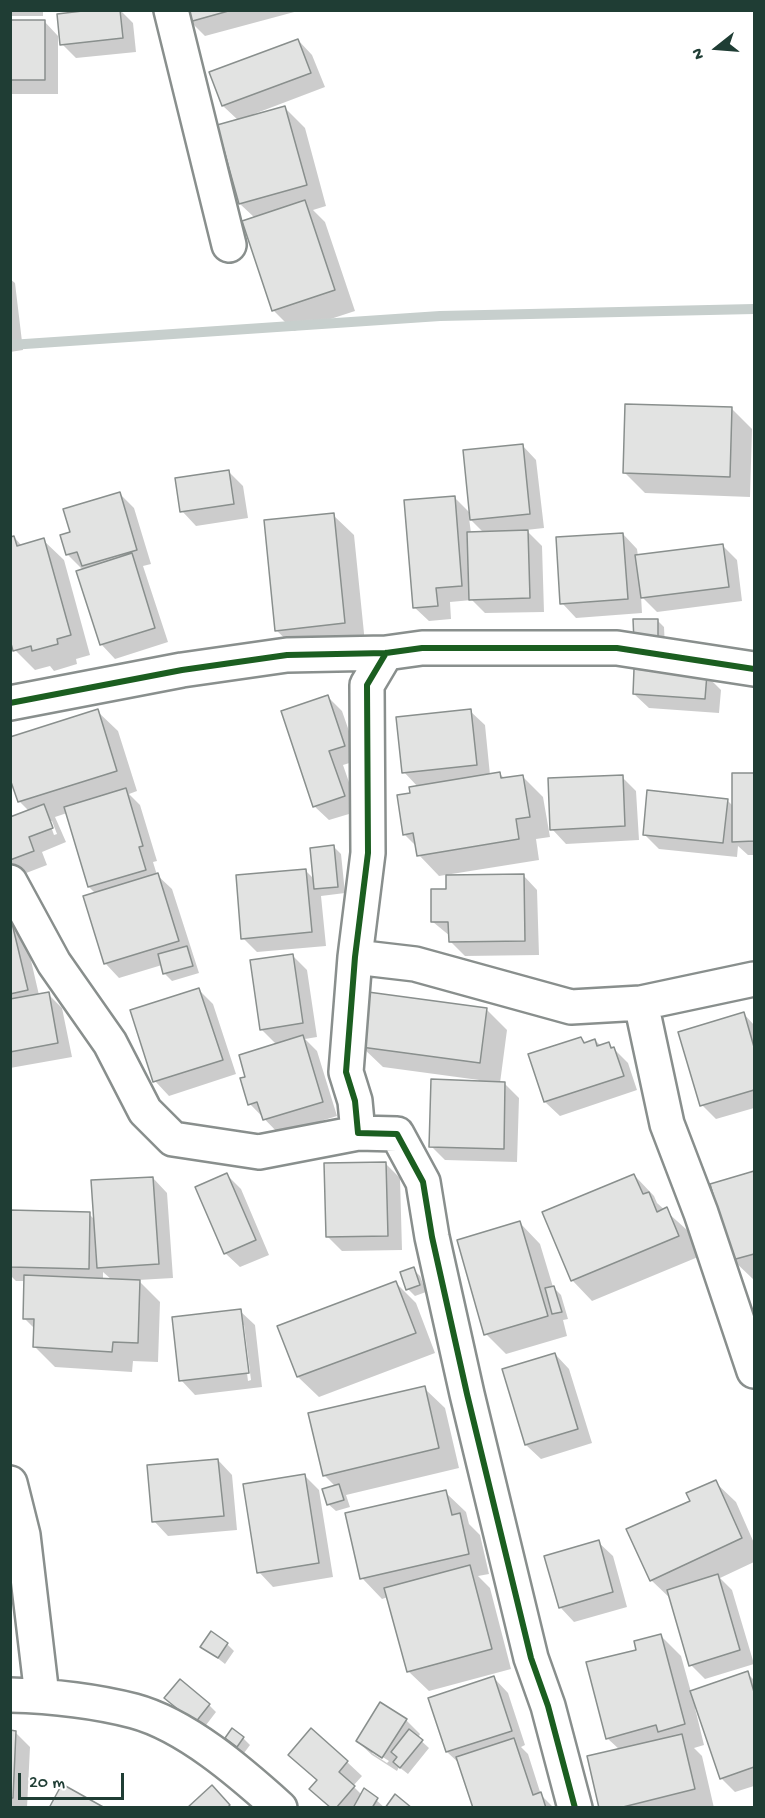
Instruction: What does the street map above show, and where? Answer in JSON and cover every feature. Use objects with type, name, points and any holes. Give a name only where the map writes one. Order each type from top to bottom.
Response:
[{"type":"street","points":[[171,10],[229,245]]},
{"type":"street","points":[[10,704],[182,670],[287,655],[386,653],[459,646],[617,648],[754,669]]},
{"type":"street","points":[[358,1133],[355,1101],[346,1072],[355,957],[368,854],[367,685],[386,653]]},
{"type":"street","points":[[10,882],[54,963],[111,1043],[145,1111],[173,1139],[259,1152],[358,1133],[398,1134],[423,1182],[432,1237],[470,1405],[531,1658],[548,1706],[575,1808]]},
{"type":"street","points":[[355,957],[415,964],[571,1007],[641,1004],[754,979]]},
{"type":"street","points":[[641,1004],[667,1124],[701,1213],[754,1371]]},
{"type":"street","points":[[10,1483],[23,1535],[26,1695],[135,1711],[188,1736],[254,1784],[280,1808]]},
{"type":"building","points":[[91,10],[120,10],[123,38],[60,45],[57,14]]},
{"type":"building","points":[[186,10],[232,10],[189,22]]},
{"type":"building","points":[[10,20],[45,20],[45,80],[10,80]]},
{"type":"building","points":[[298,39],[311,73],[222,106],[209,72]]},
{"type":"building","points":[[285,106],[307,185],[239,204],[217,125]]},
{"type":"building","points":[[305,200],[335,290],[272,311],[242,221]]},
{"type":"building","points":[[625,404],[732,407],[730,477],[623,473]]},
{"type":"building","points":[[523,444],[530,514],[470,520],[463,450]]},
{"type":"building","points":[[229,470],[234,504],[180,512],[175,478]]},
{"type":"building","points":[[120,492],[137,550],[82,566],[77,552],[66,555],[60,535],[70,532],[63,509]]},
{"type":"building","points":[[455,496],[462,586],[436,588],[438,606],[413,608],[404,500]]},
{"type":"building","points":[[334,513],[345,623],[275,631],[264,520]]},
{"type":"building","points":[[528,530],[530,598],[469,600],[467,532]]},
{"type":"building","points":[[623,533],[628,599],[560,604],[556,537]]},
{"type":"building","points":[[14,536],[17,546],[44,538],[71,635],[57,639],[58,644],[32,651],[31,646],[13,651],[10,640],[10,537]]},
{"type":"building","points":[[723,544],[729,587],[641,598],[635,555]]},
{"type":"building","points":[[132,553],[155,628],[100,645],[76,571]]},
{"type":"building","points":[[633,619],[658,619],[658,641],[634,642]]},
{"type":"building","points":[[634,669],[707,674],[705,699],[633,694]]},
{"type":"building","points":[[328,695],[345,746],[329,751],[345,796],[313,807],[281,711]]},
{"type":"building","points":[[98,709],[117,771],[18,802],[10,779],[10,737]]},
{"type":"building","points":[[471,709],[477,765],[402,773],[396,717]]},
{"type":"building","points":[[500,772],[501,778],[523,775],[530,817],[516,819],[519,839],[417,856],[413,833],[403,835],[397,795],[410,793],[409,787]]},
{"type":"building","points":[[732,773],[754,773],[754,841],[732,842]]},
{"type":"building","points":[[623,775],[625,826],[550,830],[548,778]]},
{"type":"building","points":[[126,788],[143,846],[139,847],[146,870],[88,887],[64,807]]},
{"type":"building","points":[[647,790],[728,799],[723,843],[643,835]]},
{"type":"building","points":[[44,804],[53,828],[29,837],[34,851],[10,860],[10,817]]},
{"type":"building","points":[[334,845],[338,887],[314,889],[310,848]]},
{"type":"building","points":[[306,869],[312,932],[241,939],[236,875]]},
{"type":"building","points":[[158,873],[179,941],[104,964],[83,896]]},
{"type":"building","points":[[524,874],[525,941],[449,942],[448,922],[431,922],[431,889],[446,889],[446,875]]},
{"type":"building","points":[[10,915],[28,990],[10,994]]},
{"type":"building","points":[[187,946],[193,966],[163,974],[158,954]]},
{"type":"building","points":[[293,954],[303,1023],[260,1030],[250,960]]},
{"type":"building","points":[[199,988],[223,1060],[153,1082],[130,1010]]},
{"type":"building","points":[[49,992],[58,1043],[10,1052],[10,999]]},
{"type":"building","points":[[368,992],[487,1008],[480,1063],[361,1047]]},
{"type":"building","points":[[744,1012],[754,1047],[754,1090],[700,1106],[678,1032]]},
{"type":"building","points":[[303,1035],[323,1102],[263,1120],[257,1102],[248,1105],[240,1078],[245,1077],[239,1055]]},
{"type":"building","points":[[581,1037],[584,1043],[595,1039],[597,1046],[609,1042],[611,1048],[614,1047],[624,1076],[544,1102],[528,1054]]},
{"type":"building","points":[[431,1079],[505,1082],[504,1149],[429,1147]]},
{"type":"building","points":[[386,1162],[388,1236],[326,1237],[324,1163]]},
{"type":"building","points":[[754,1171],[754,1254],[732,1260],[710,1184]]},
{"type":"building","points":[[227,1173],[256,1240],[224,1254],[195,1187]]},
{"type":"building","points":[[634,1174],[643,1194],[649,1192],[657,1212],[667,1207],[679,1236],[571,1281],[542,1212]]},
{"type":"building","points":[[153,1177],[159,1264],[97,1268],[91,1180]]},
{"type":"building","points":[[10,1210],[90,1212],[89,1269],[10,1267]]},
{"type":"building","points":[[520,1221],[548,1316],[484,1335],[457,1240]]},
{"type":"building","points":[[414,1267],[420,1285],[406,1290],[400,1272]]},
{"type":"building","points":[[24,1275],[140,1280],[138,1343],[113,1342],[112,1352],[33,1347],[34,1319],[23,1319]]},
{"type":"building","points":[[396,1281],[416,1333],[297,1377],[277,1326]]},
{"type":"building","points":[[554,1286],[562,1312],[552,1314],[545,1288]]},
{"type":"building","points":[[241,1309],[249,1373],[179,1381],[172,1317]]},
{"type":"building","points":[[555,1353],[578,1429],[525,1445],[502,1369]]},
{"type":"building","points":[[425,1386],[439,1448],[323,1476],[308,1413]]},
{"type":"building","points":[[218,1459],[224,1516],[152,1522],[147,1465]]},
{"type":"building","points":[[305,1474],[319,1563],[257,1573],[243,1484]]},
{"type":"building","points":[[716,1480],[742,1538],[650,1581],[626,1529],[690,1501],[686,1493]]},
{"type":"building","points":[[339,1484],[344,1500],[327,1505],[322,1489]]},
{"type":"building","points":[[446,1490],[452,1515],[460,1513],[469,1554],[360,1579],[345,1513]]},
{"type":"building","points":[[599,1540],[613,1592],[559,1608],[544,1556]]},
{"type":"building","points":[[470,1565],[492,1649],[407,1672],[384,1588]]},
{"type":"building","points":[[718,1574],[740,1650],[689,1666],[667,1590]]},
{"type":"building","points":[[211,1631],[228,1643],[218,1658],[200,1647]]},
{"type":"building","points":[[661,1634],[685,1724],[658,1732],[656,1725],[606,1739],[586,1662],[636,1650],[634,1641]]},
{"type":"building","points":[[748,1671],[754,1692],[754,1767],[720,1779],[690,1691]]},
{"type":"building","points":[[494,1676],[512,1731],[446,1752],[428,1698]]},
{"type":"building","points":[[180,1679],[210,1704],[195,1723],[164,1698]]},
{"type":"building","points":[[380,1702],[407,1719],[382,1758],[356,1741]]},
{"type":"building","points":[[232,1728],[244,1737],[237,1747],[225,1738]]},
{"type":"building","points":[[311,1728],[348,1761],[339,1772],[355,1786],[336,1808],[331,1808],[309,1789],[317,1780],[288,1755]]},
{"type":"building","points":[[409,1729],[423,1740],[400,1768],[393,1762],[397,1757],[391,1752]]},
{"type":"building","points":[[10,1730],[16,1731],[13,1798],[10,1798]]},
{"type":"building","points":[[682,1734],[695,1789],[619,1808],[599,1808],[587,1756]]},
{"type":"building","points":[[514,1738],[533,1795],[541,1792],[546,1808],[473,1808],[456,1757]]},
{"type":"building","points":[[62,1784],[105,1808],[49,1808]]},
{"type":"building","points":[[212,1785],[230,1805],[227,1808],[187,1808]]},
{"type":"building","points":[[364,1788],[378,1798],[372,1808],[353,1808]]},
{"type":"building","points":[[395,1794],[412,1808],[385,1808]]},
{"type":"waterway","points":[[10,345],[440,316],[754,309]]},
{"type":"cycle path","points":[[10,703],[182,670],[287,655],[386,653],[422,648],[617,648],[754,669]]},
{"type":"cycle path","points":[[386,653],[367,685],[368,853],[355,957],[346,1072],[355,1101],[358,1133],[397,1134],[423,1182],[432,1237],[467,1394],[531,1658],[548,1706],[575,1808]]}]
